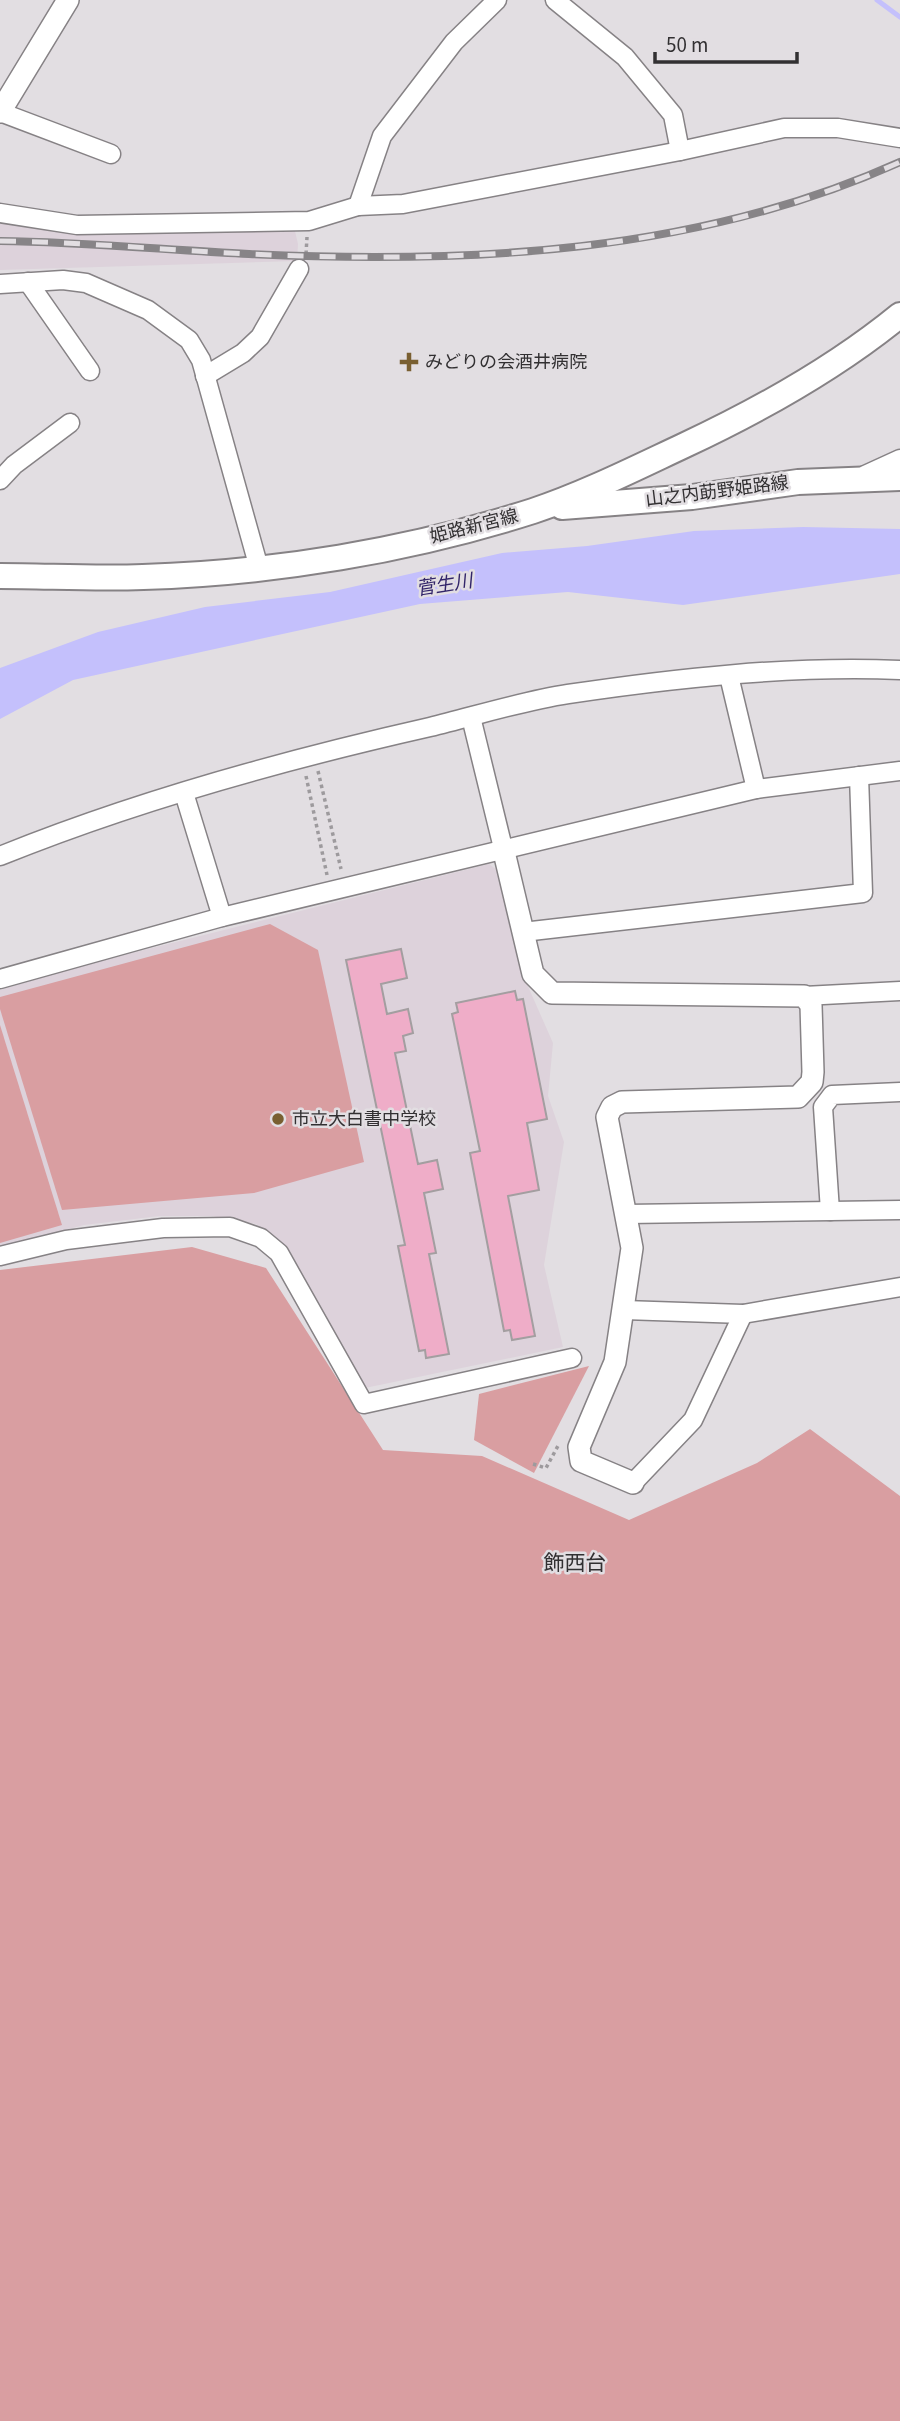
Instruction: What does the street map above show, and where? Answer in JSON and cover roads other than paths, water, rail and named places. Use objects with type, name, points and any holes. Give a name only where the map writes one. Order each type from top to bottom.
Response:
[{"type":"main road","name":"姫路新宮線","points":[[0,576],[142,578],[259,568],[398,544],[534,510],[666,454],[789,391],[900,315]]},
{"type":"main road","points":[[656,499],[653,475],[666,454]]},
{"type":"main road","name":"山之内莇野姫路線","points":[[534,510],[861,477],[900,478]]},
{"type":"street","points":[[68,0],[0,112],[111,154]]},
{"type":"street","points":[[358,206],[382,136],[454,43],[497,0]]},
{"type":"street","points":[[555,0],[625,57],[665,105],[673,115],[680,151]]},
{"type":"street","points":[[0,213],[77,225],[309,221],[358,206],[402,204],[680,151],[784,128],[838,128],[900,138]]},
{"type":"street","points":[[205,376],[243,354],[260,337],[299,269]]},
{"type":"street","points":[[0,284],[63,280],[86,283],[148,310],[188,340],[201,360],[259,568]]},
{"type":"street","points":[[27,282],[90,371]]},
{"type":"street","points":[[0,480],[14,465],[70,423]]},
{"type":"street","points":[[861,477],[900,459]]},
{"type":"street","points":[[0,856],[47,837],[307,755],[566,694],[729,676],[848,667],[900,670]]},
{"type":"street","points":[[729,676],[756,789]]},
{"type":"street","points":[[471,717],[533,974],[552,993],[804,996],[900,991]]},
{"type":"street","points":[[0,979],[222,917],[504,852],[756,789],[900,771]]},
{"type":"street","points":[[523,932],[863,893],[859,776]]},
{"type":"street","points":[[184,793],[222,917]]},
{"type":"street","points":[[743,1314],[693,1420],[633,1483],[581,1461],[579,1447],[615,1362],[632,1248],[627,1214],[607,1130],[607,1117],[612,1107],[622,1102],[798,1097],[812,1082],[813,1072],[811,1005],[804,996]]},
{"type":"street","points":[[830,1211],[823,1107],[832,1095],[900,1093]]},
{"type":"street","points":[[627,1214],[900,1210]]},
{"type":"street","points":[[0,1256],[66,1240],[163,1228],[230,1227],[261,1238],[279,1253],[364,1404],[572,1357]]},
{"type":"street","points":[[624,1310],[743,1314],[900,1287]]},
{"type":"water","name":"菅生川","points":[[803,527],[900,529],[900,574],[683,605],[568,592],[420,604],[73,680],[0,719],[0,668],[98,632],[205,607],[330,592],[502,553],[587,546],[694,531]]},
{"type":"waterway","points":[[877,0],[900,17]]},
{"type":"railway","points":[[0,241],[332,257],[498,254],[662,234],[743,217],[822,193],[900,162]]},
{"type":"place","name":"みどりの会酒井病院","points":[[409,362]]},
{"type":"place","name":"市立大白書中学校","points":[[278,1119]]},
{"type":"district","name":"飾西台","points":[[575,1563]]}]
